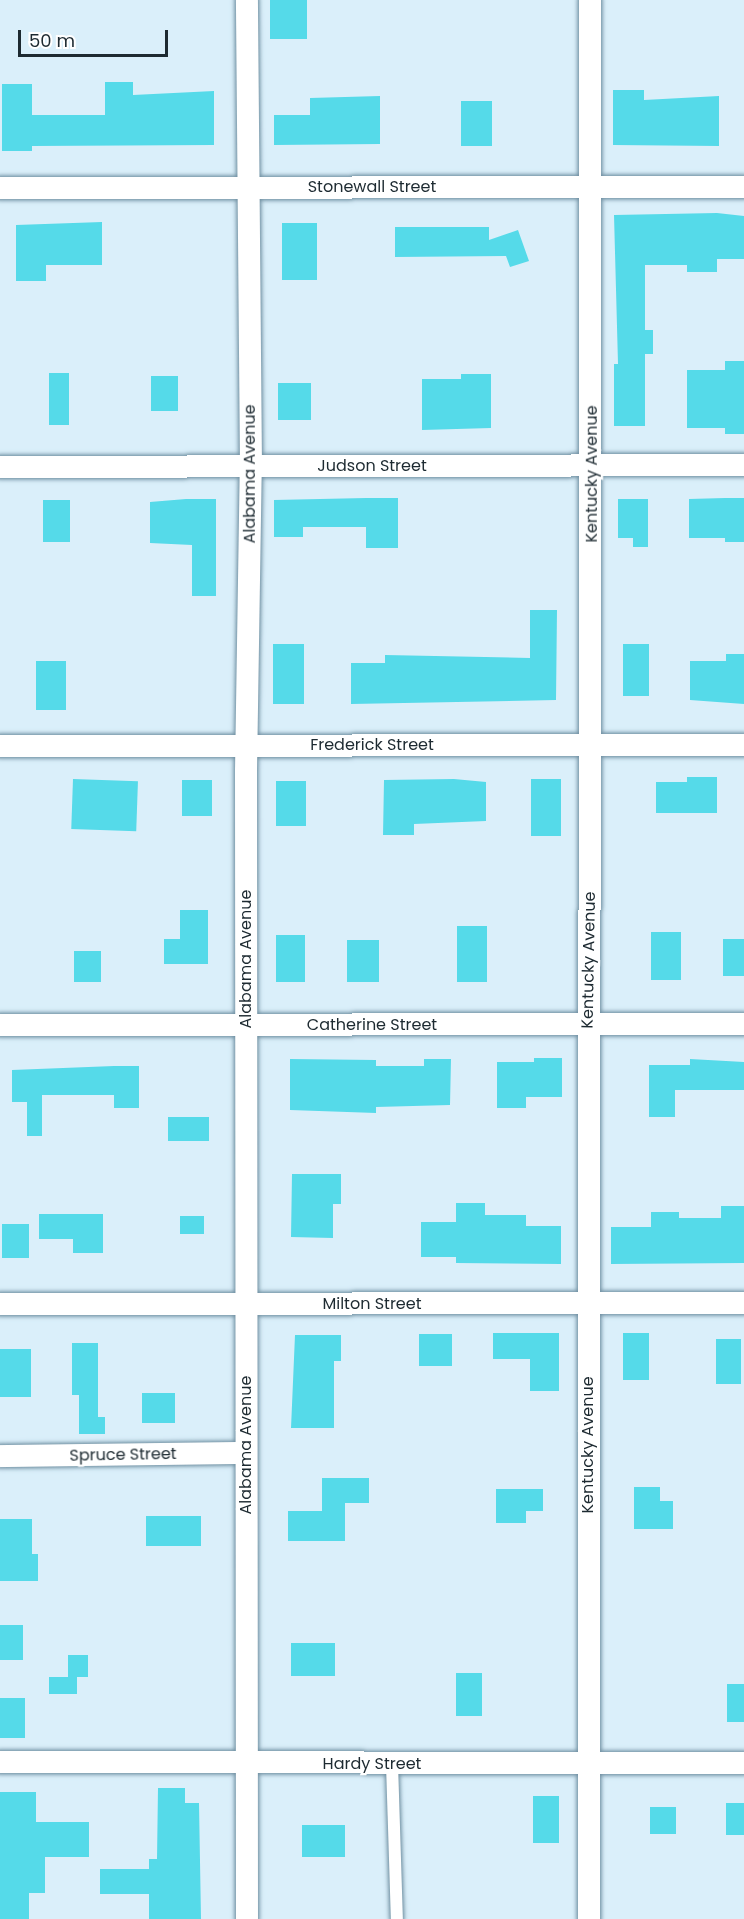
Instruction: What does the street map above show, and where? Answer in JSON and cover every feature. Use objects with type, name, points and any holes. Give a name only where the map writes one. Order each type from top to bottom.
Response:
[{"type":"street","name":"Alabama Avenue","points":[[247,0],[251,467],[246,1025],[247,1919]]},
{"type":"street","name":"Kentucky Avenue","points":[[589,1919],[588,1024],[592,746],[590,0]]},
{"type":"street","name":"Stonewall Street","points":[[0,188],[744,187]]},
{"type":"street","name":"Judson Street","points":[[0,467],[744,465]]},
{"type":"street","name":"Frederick Street","points":[[0,746],[744,745]]},
{"type":"street","name":"Catherine Street","points":[[0,1025],[744,1024]]},
{"type":"street","name":"Milton Street","points":[[0,1304],[744,1303]]},
{"type":"street","name":"Spruce Street","points":[[0,1456],[245,1453]]},
{"type":"street","name":"Hardy Street","points":[[0,1762],[744,1763]]},
{"type":"lane","points":[[392,1764],[397,1919]]},
{"type":"building","points":[[270,0],[307,0],[307,39],[270,39]]},
{"type":"building","points":[[105,82],[133,82],[133,95],[214,91],[214,145],[32,146],[32,151],[2,151],[2,84],[32,84],[32,115],[105,115]]},
{"type":"building","points":[[613,90],[644,90],[644,100],[719,96],[719,146],[613,145]]},
{"type":"building","points":[[380,96],[380,144],[274,145],[274,115],[310,115],[310,98]]},
{"type":"building","points":[[461,101],[492,101],[492,146],[461,146]]},
{"type":"building","points":[[717,213],[744,216],[744,259],[717,259],[717,272],[687,272],[687,265],[645,265],[645,330],[653,330],[653,354],[645,354],[645,426],[614,426],[614,364],[618,364],[614,215]]},
{"type":"building","points":[[102,222],[102,265],[46,265],[46,281],[16,281],[16,225]]},
{"type":"building","points":[[282,223],[317,223],[317,280],[282,280]]},
{"type":"building","points":[[395,227],[489,227],[489,240],[518,230],[529,261],[510,267],[506,256],[395,257]]},
{"type":"building","points":[[725,361],[744,361],[744,434],[725,434],[725,428],[687,428],[687,370],[725,370]]},
{"type":"building","points":[[49,373],[69,373],[69,425],[49,425]]},
{"type":"building","points":[[461,374],[491,374],[491,428],[422,430],[422,379],[461,379]]},
{"type":"building","points":[[151,376],[178,376],[178,411],[151,411]]},
{"type":"building","points":[[278,383],[311,383],[311,420],[278,420]]},
{"type":"building","points":[[398,498],[398,548],[366,548],[366,527],[303,527],[303,537],[274,537],[274,500]]},
{"type":"building","points":[[744,498],[744,542],[725,542],[725,538],[689,538],[689,499]]},
{"type":"building","points":[[216,499],[216,596],[192,596],[192,545],[150,543],[150,502]]},
{"type":"building","points":[[618,499],[648,499],[648,547],[633,547],[633,538],[618,538]]},
{"type":"building","points":[[43,500],[70,500],[70,542],[43,542]]},
{"type":"building","points":[[530,610],[557,610],[556,700],[351,704],[351,663],[385,663],[385,655],[530,658]]},
{"type":"building","points":[[273,644],[304,644],[304,704],[273,704]]},
{"type":"building","points":[[623,644],[649,644],[649,696],[623,696]]},
{"type":"building","points":[[726,654],[744,654],[744,704],[690,700],[690,661],[726,661]]},
{"type":"building","points":[[36,661],[66,661],[66,710],[36,710]]},
{"type":"building","points":[[687,777],[717,777],[717,813],[656,813],[656,782],[687,782]]},
{"type":"building","points":[[73,779],[138,781],[136,831],[71,829]]},
{"type":"building","points":[[454,779],[486,782],[486,821],[414,824],[414,835],[383,835],[384,780]]},
{"type":"building","points":[[531,779],[561,779],[561,836],[531,836]]},
{"type":"building","points":[[182,780],[212,780],[212,816],[182,816]]},
{"type":"building","points":[[276,781],[306,781],[306,826],[276,826]]},
{"type":"building","points":[[180,910],[208,910],[208,964],[164,964],[164,939],[180,939]]},
{"type":"building","points":[[457,926],[487,926],[487,982],[457,982]]},
{"type":"building","points":[[651,932],[681,932],[681,980],[651,980]]},
{"type":"building","points":[[276,935],[305,935],[305,982],[276,982]]},
{"type":"building","points":[[723,939],[744,939],[744,976],[723,976]]},
{"type":"building","points":[[347,940],[379,940],[379,982],[347,982]]},
{"type":"building","points":[[74,951],[101,951],[101,982],[74,982]]},
{"type":"building","points":[[534,1058],[562,1058],[562,1097],[526,1097],[526,1108],[497,1108],[497,1062],[534,1062]]},
{"type":"building","points":[[290,1059],[376,1060],[376,1066],[424,1066],[424,1059],[451,1059],[450,1105],[376,1107],[376,1113],[290,1110]]},
{"type":"building","points":[[690,1059],[744,1062],[744,1090],[675,1090],[675,1117],[649,1117],[649,1065],[690,1065]]},
{"type":"building","points":[[139,1066],[139,1108],[114,1108],[114,1095],[42,1095],[42,1136],[27,1136],[27,1102],[12,1102],[12,1070]]},
{"type":"building","points":[[168,1117],[209,1117],[209,1141],[168,1141]]},
{"type":"building","points":[[292,1174],[341,1174],[341,1204],[333,1204],[333,1238],[291,1237]]},
{"type":"building","points":[[456,1203],[485,1203],[485,1215],[526,1215],[526,1226],[561,1226],[561,1264],[456,1263],[456,1257],[421,1257],[421,1222],[456,1222]]},
{"type":"building","points":[[721,1206],[744,1206],[744,1263],[611,1264],[611,1227],[651,1227],[651,1212],[679,1212],[679,1218],[721,1218]]},
{"type":"building","points":[[39,1214],[103,1214],[103,1253],[73,1253],[73,1239],[39,1239]]},
{"type":"building","points":[[180,1216],[204,1216],[204,1234],[180,1234]]},
{"type":"building","points":[[2,1224],[29,1224],[29,1258],[2,1258]]},
{"type":"building","points":[[493,1333],[559,1333],[559,1391],[530,1391],[530,1359],[493,1359]]},
{"type":"building","points":[[623,1333],[649,1333],[649,1380],[623,1380]]},
{"type":"building","points":[[419,1334],[452,1334],[452,1366],[419,1366]]},
{"type":"building","points":[[295,1335],[341,1335],[341,1361],[334,1361],[334,1428],[291,1428]]},
{"type":"building","points":[[716,1339],[741,1339],[741,1384],[716,1384]]},
{"type":"building","points":[[72,1343],[98,1343],[98,1417],[105,1417],[105,1434],[79,1434],[79,1395],[72,1395]]},
{"type":"building","points":[[0,1349],[31,1349],[31,1397],[0,1397]]},
{"type":"building","points":[[142,1393],[175,1393],[175,1423],[142,1423]]},
{"type":"building","points":[[322,1478],[369,1478],[369,1503],[345,1503],[345,1541],[288,1541],[288,1511],[322,1511]]},
{"type":"building","points":[[634,1487],[660,1487],[660,1501],[673,1501],[673,1529],[634,1529]]},
{"type":"building","points":[[496,1489],[543,1489],[543,1511],[526,1511],[526,1523],[496,1523]]},
{"type":"building","points":[[146,1516],[201,1516],[201,1546],[146,1546]]},
{"type":"building","points":[[0,1519],[32,1519],[32,1554],[38,1554],[38,1581],[0,1581]]},
{"type":"building","points":[[0,1625],[23,1625],[23,1660],[0,1660]]},
{"type":"building","points":[[291,1643],[335,1643],[335,1676],[291,1676]]},
{"type":"building","points":[[68,1655],[88,1655],[88,1677],[77,1677],[77,1694],[49,1694],[49,1677],[68,1677]]},
{"type":"building","points":[[456,1673],[482,1673],[482,1716],[456,1716]]},
{"type":"building","points":[[727,1684],[744,1684],[744,1722],[727,1722]]},
{"type":"building","points":[[0,1698],[25,1698],[25,1738],[0,1738]]},
{"type":"building","points":[[158,1788],[185,1788],[185,1803],[199,1803],[201,1919],[149,1919],[149,1894],[100,1894],[100,1869],[149,1869],[149,1859],[157,1859]]},
{"type":"building","points":[[0,1792],[36,1792],[36,1822],[89,1822],[89,1857],[45,1857],[45,1893],[29,1893],[29,1919],[0,1919]]},
{"type":"building","points":[[533,1796],[559,1796],[559,1843],[533,1843]]},
{"type":"building","points":[[726,1803],[744,1803],[744,1835],[726,1835]]},
{"type":"building","points":[[650,1807],[676,1807],[676,1834],[650,1834]]},
{"type":"building","points":[[302,1825],[345,1825],[345,1857],[302,1857]]}]
